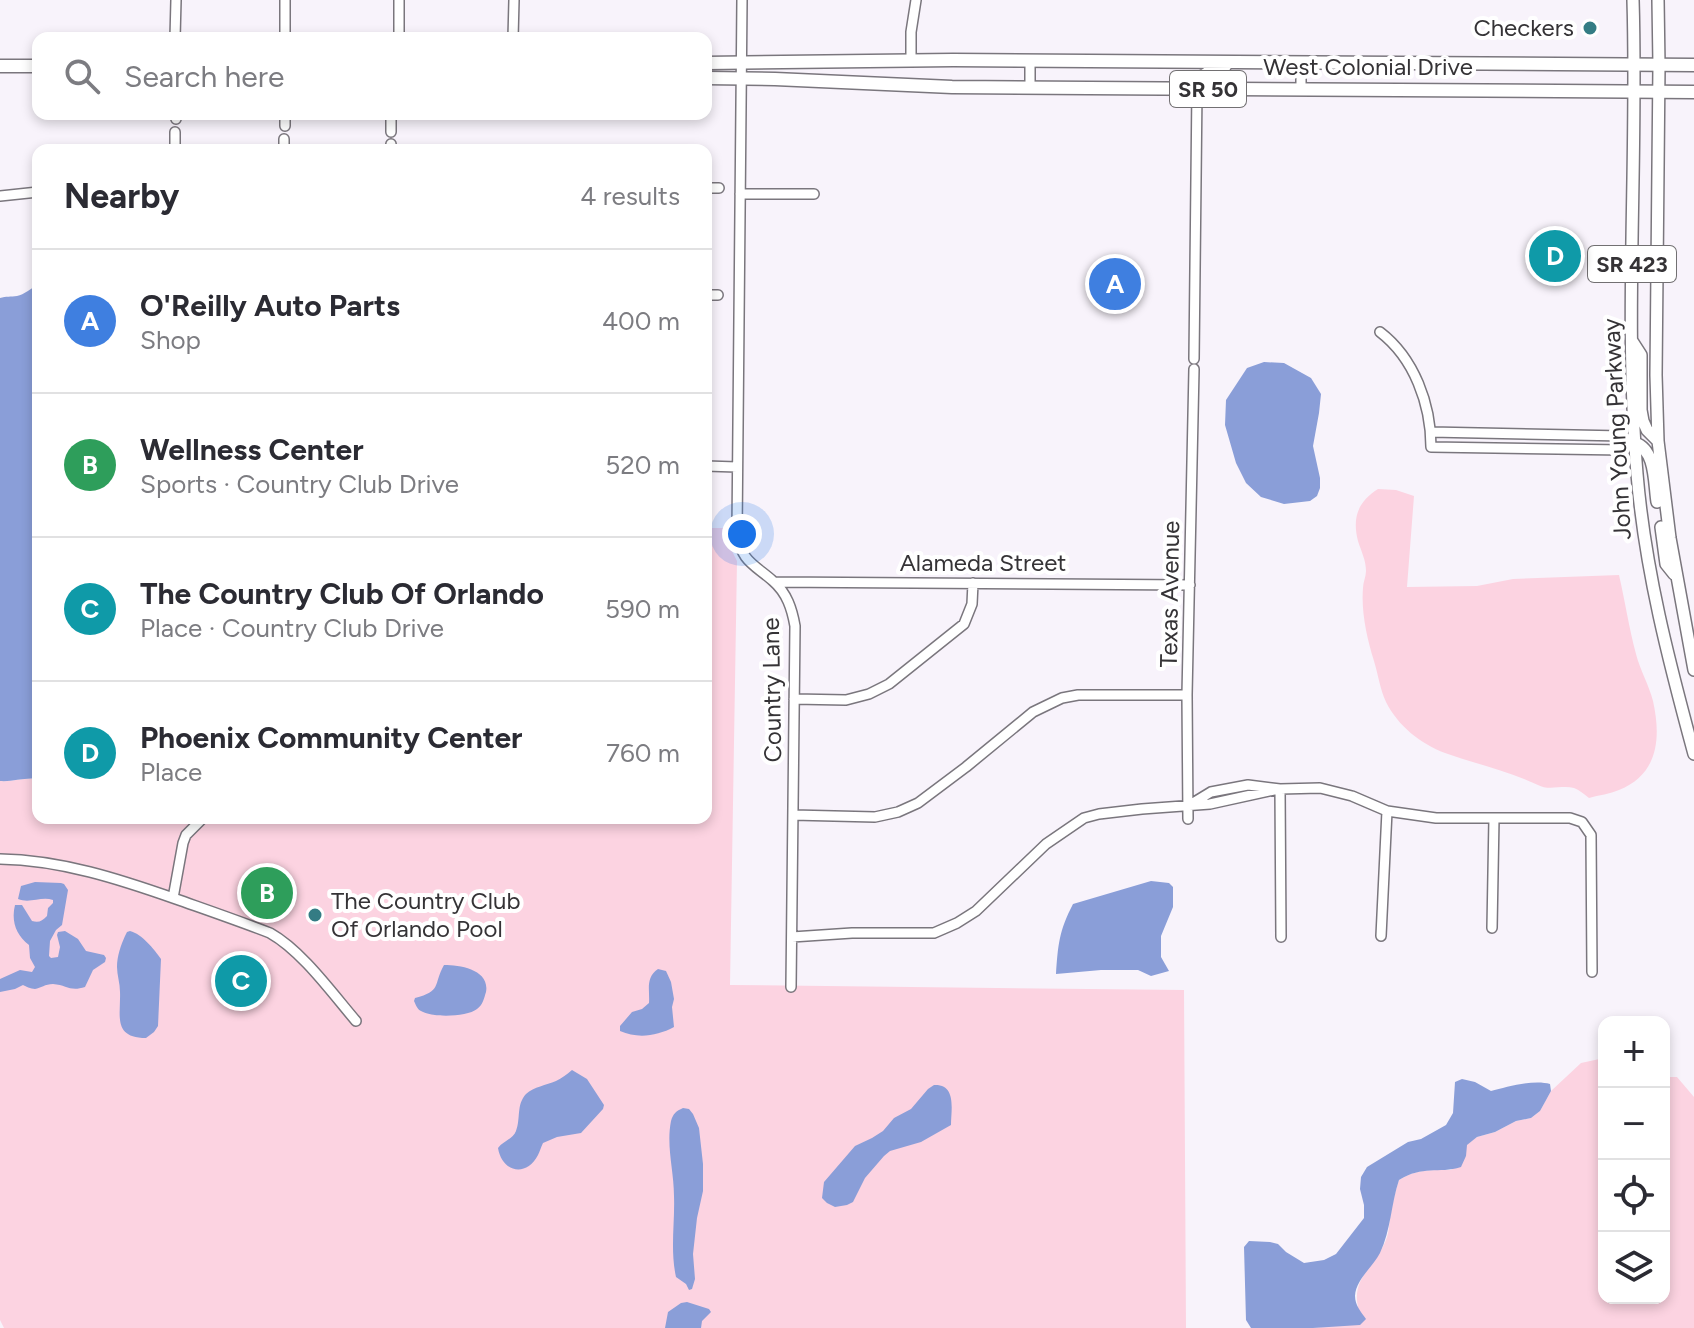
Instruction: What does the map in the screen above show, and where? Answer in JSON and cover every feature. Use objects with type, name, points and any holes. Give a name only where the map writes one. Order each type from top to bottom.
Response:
[{"type":"highway","name":"West Colonial Drive","points":[[712,63],[911,60],[1694,65]]},
{"type":"highway","points":[[1197,89],[1202,76],[1235,62]]},
{"type":"highway","points":[[0,66],[32,66]]},
{"type":"highway","name":"West Colonial Drive","points":[[712,78],[941,87],[1694,92]]},
{"type":"main road","name":"John Young Parkway","points":[[1633,0],[1635,91],[1631,443],[1658,616],[1694,754]]},
{"type":"main road","name":"John Young Parkway","points":[[1658,0],[1658,441],[1665,505],[1694,670]]},
{"type":"main road","points":[[1632,340],[1641,355],[1643,421],[1658,441]]},
{"type":"main road","points":[[1631,443],[1641,445],[1651,460],[1666,564],[1677,578]]},
{"type":"main road","points":[[1658,616],[1667,624],[1685,709],[1694,723]]},
{"type":"street","points":[[175,32],[176,0]]},
{"type":"street","points":[[285,0],[285,32]]},
{"type":"street","points":[[399,0],[399,32]]},
{"type":"street","points":[[513,32],[514,0]]},
{"type":"street","name":"Country Lane","points":[[742,0],[737,467],[739,544],[751,565],[775,582],[785,594],[795,626],[791,987]]},
{"type":"street","points":[[911,60],[916,0]]},
{"type":"street","points":[[1030,61],[1030,88]]},
{"type":"street","points":[[1301,63],[1301,89]]},
{"type":"street","name":"Texas Avenue","points":[[1188,819],[1187,695],[1197,89]]},
{"type":"street","points":[[285,120],[285,126]]},
{"type":"street","points":[[391,120],[391,132]]},
{"type":"street","points":[[175,132],[175,144]]},
{"type":"street","points":[[712,188],[719,188]]},
{"type":"street","points":[[0,196],[32,193]]},
{"type":"street","points":[[740,194],[814,194]]},
{"type":"street","points":[[712,295],[718,295]]},
{"type":"street","points":[[1380,332],[1393,341],[1411,366],[1429,415],[1431,447],[1623,450],[1631,443],[1623,436],[1431,432]]},
{"type":"street","points":[[712,466],[737,467]]},
{"type":"street","name":"Alameda Street","points":[[775,582],[1190,585]]},
{"type":"street","points":[[794,699],[846,700],[889,684],[964,624],[972,604],[973,583]]},
{"type":"street","points":[[793,815],[875,817],[898,812],[918,803],[1033,712],[1062,698],[1078,695],[1187,695]]},
{"type":"street","points":[[792,937],[934,933],[976,911],[1046,844],[1084,818],[1210,804],[1280,789],[1320,788],[1352,796],[1387,811],[1436,818],[1570,818],[1582,822],[1591,835],[1592,972]]},
{"type":"street","points":[[1280,789],[1281,937]]},
{"type":"street","points":[[1381,936],[1387,811]]},
{"type":"street","points":[[1492,928],[1494,818]]},
{"type":"street","points":[[173,898],[183,843],[197,824]]},
{"type":"street","points":[[0,859],[79,868],[125,881],[276,936],[317,975],[356,1021]]},
{"type":"shaded area","points":[[1378,489],[1396,490],[1414,496],[1407,587],[1477,586],[1513,579],[1619,575],[1636,654],[1651,695],[1657,728],[1654,753],[1649,764],[1632,783],[1612,793],[1589,798],[1574,788],[1542,787],[1427,745],[1391,711],[1369,643],[1363,597],[1366,567],[1356,532],[1356,517],[1361,505]]},
{"type":"shaded area","points":[[712,528],[726,528],[729,545],[737,561],[730,985],[1184,990],[1186,1328],[4,1328],[0,1320],[0,781],[32,779],[32,824],[712,824]]},
{"type":"shaded area","points":[[1598,1059],[1598,1304],[1670,1304],[1670,1077],[1677,1077],[1694,1097],[1694,1328],[1313,1328],[1330,1326],[1358,1307],[1358,1287],[1387,1237],[1399,1180],[1418,1172],[1451,1170],[1466,1156],[1466,1145],[1477,1137],[1531,1118],[1540,1111],[1551,1091],[1581,1063]]},
{"type":"water","points":[[32,288],[32,779],[0,781],[0,298],[20,295]]},
{"type":"water","points":[[1264,362],[1284,363],[1311,378],[1321,394],[1313,446],[1320,488],[1317,496],[1310,501],[1284,504],[1261,497],[1246,483],[1236,463],[1225,425],[1226,400],[1247,368]]},
{"type":"water","points":[[1151,881],[1169,883],[1173,887],[1173,907],[1161,936],[1161,957],[1169,971],[1151,976],[1138,970],[1056,974],[1060,938],[1073,904]]},
{"type":"water","points":[[35,882],[61,883],[68,890],[62,925],[50,941],[49,956],[58,957],[60,947],[57,935],[65,931],[78,939],[86,951],[106,958],[93,970],[85,987],[72,989],[53,984],[35,989],[23,985],[0,992],[0,979],[20,970],[32,972],[35,967],[30,958],[29,945],[18,932],[14,917],[15,905],[22,905],[32,921],[40,921],[47,916],[53,900],[18,899],[21,886]]},
{"type":"water","points":[[130,931],[143,939],[161,959],[158,1026],[146,1038],[128,1034],[121,1023],[117,963],[124,939]]},
{"type":"water","points":[[444,965],[473,970],[484,978],[486,992],[477,1009],[466,1014],[441,1016],[418,1008],[415,998],[433,990]]},
{"type":"water","points":[[658,969],[666,971],[671,982],[674,1027],[647,1035],[620,1031],[620,1026],[632,1012],[649,1003],[650,980]]},
{"type":"water","points":[[572,1070],[587,1079],[604,1105],[603,1109],[581,1133],[543,1143],[538,1155],[527,1167],[509,1167],[498,1148],[516,1131],[523,1098]]},
{"type":"water","points":[[1462,1079],[1491,1091],[1536,1082],[1550,1084],[1551,1091],[1540,1111],[1531,1118],[1477,1137],[1467,1145],[1461,1167],[1423,1171],[1399,1180],[1384,1244],[1356,1290],[1356,1302],[1366,1319],[1360,1325],[1251,1328],[1246,1320],[1244,1247],[1249,1241],[1278,1244],[1304,1263],[1324,1260],[1336,1254],[1364,1218],[1360,1189],[1361,1177],[1367,1167],[1408,1142],[1421,1139],[1446,1125],[1453,1113],[1455,1082]]},
{"type":"water","points":[[934,1085],[941,1086],[949,1093],[951,1125],[921,1142],[890,1151],[865,1178],[853,1202],[835,1207],[827,1203],[822,1198],[824,1182],[855,1146],[883,1131],[894,1118],[911,1109]]},
{"type":"water","points":[[683,1108],[693,1114],[699,1128],[703,1164],[703,1191],[693,1254],[695,1279],[689,1290],[676,1277],[674,1267],[674,1187],[669,1140],[672,1119]]},
{"type":"water","points":[[687,1302],[711,1312],[702,1321],[701,1328],[665,1328],[668,1312]]},
{"type":"place","name":"Checkers","points":[[1590,28]]},
{"type":"place","name":"Phoenix Community Center","points":[[1555,256]]},
{"type":"place","name":"O'Reilly Auto Parts","points":[[1115,284]]},
{"type":"place","name":"Wellness Center","points":[[267,893]]},
{"type":"place","name":"The Country Club Of Orlando Pool","points":[[315,915]]},
{"type":"place","name":"The Country Club Of Orlando","points":[[241,981]]}]
